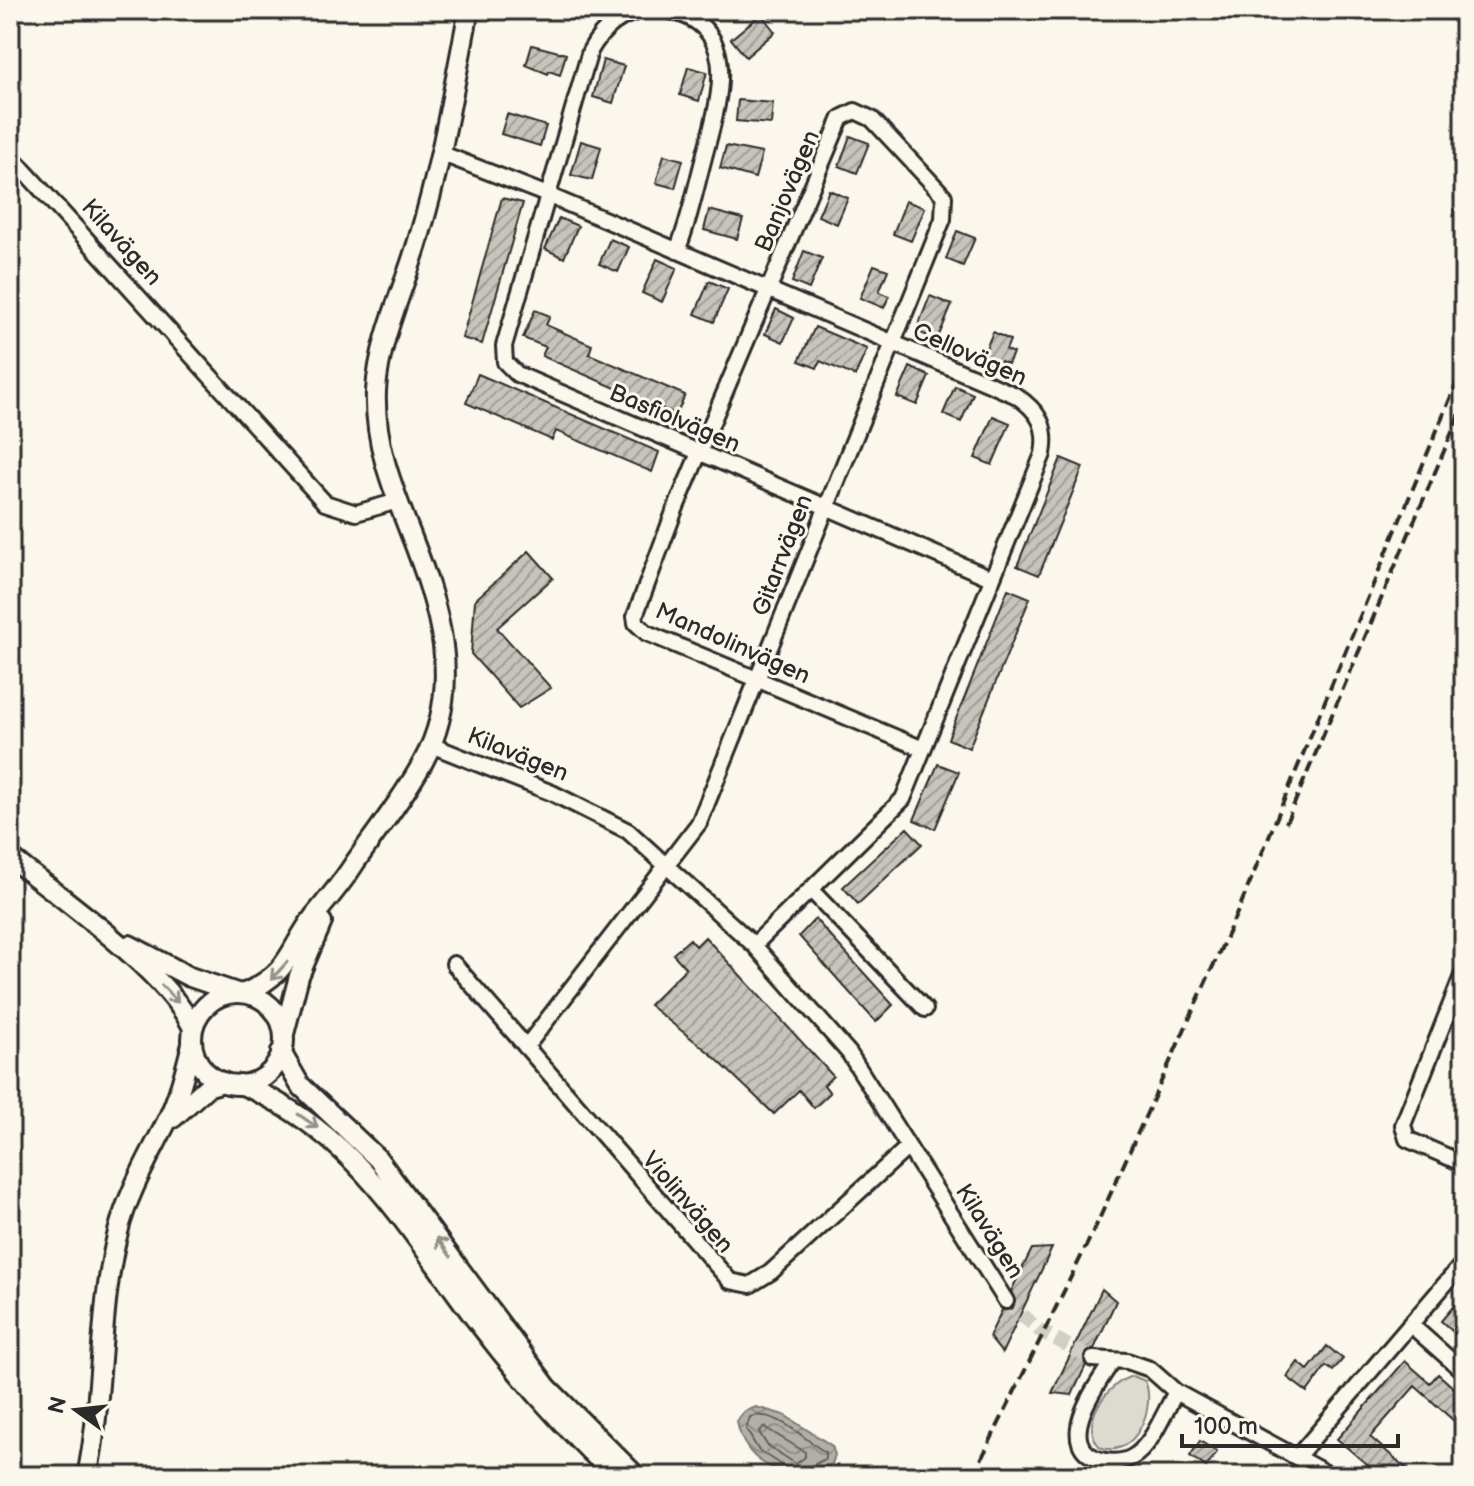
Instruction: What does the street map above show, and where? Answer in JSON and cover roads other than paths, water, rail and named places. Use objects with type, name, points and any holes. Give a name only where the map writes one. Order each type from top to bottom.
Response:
[{"type":"street","points":[[398,501],[378,436],[377,388],[382,355],[420,236],[469,10]]},
{"type":"street","points":[[545,194],[590,51],[604,29],[619,18],[645,10]]},
{"type":"street","points":[[666,10],[687,16],[701,26],[713,42],[722,68],[717,105],[677,251]]},
{"type":"street","name":"Banjovägen","points":[[769,290],[841,118],[855,111],[864,113],[944,196],[945,207],[891,344]]},
{"type":"street","name":"Cellovägen","points":[[440,153],[545,194],[1015,395],[1033,407],[1043,422],[1046,438],[1043,454],[903,799],[754,945]]},
{"type":"street","name":"Kilavägen","points":[[10,155],[325,503],[356,513],[398,501],[435,595],[443,632],[444,695],[431,745],[628,831],[754,945],[849,1053],[1006,1301]]},
{"type":"street","name":"Basfiolvägen","points":[[545,194],[504,346],[505,362],[517,374],[991,578]]},
{"type":"street","name":"Mandolinvägen","points":[[769,290],[640,596],[636,623],[647,633],[923,749]]},
{"type":"street","name":"Gitarrvägen","points":[[668,865],[699,823],[891,344]]},
{"type":"street","points":[[87,1476],[101,1389],[114,1248],[134,1185],[179,1094],[198,1016],[212,1001],[270,981],[286,966],[306,928],[336,892],[431,745]]},
{"type":"street","points":[[10,857],[99,928],[167,990],[193,1036],[202,1068],[294,1111],[353,1159],[404,1219],[474,1317],[537,1396],[616,1476]]},
{"type":"street","points":[[526,1047],[668,865]]},
{"type":"street","points":[[811,890],[925,1009]]},
{"type":"street","points":[[165,1126],[198,1094],[266,1075],[282,1044],[299,976],[336,892]]},
{"type":"street","points":[[99,928],[190,977],[241,993],[272,1008],[282,1044],[300,1085],[378,1159],[547,1387],[636,1476]]},
{"type":"street","name":"Violinvägen","points":[[454,964],[721,1275],[738,1284],[757,1283],[771,1272],[908,1147]]},
{"type":"street","points":[[1464,971],[1404,1119],[1404,1137],[1464,1164]]},
{"type":"street","points":[[1297,1457],[1464,1262]]},
{"type":"street","points":[[1410,1324],[1464,1372]]},
{"type":"street","points":[[1093,1359],[1127,1361],[1150,1369],[1176,1392],[1331,1476]]},
{"type":"street","points":[[1112,1362],[1096,1385],[1080,1423],[1078,1435],[1083,1447],[1094,1458],[1124,1461],[1137,1454],[1176,1392]]},
{"type":"water","points":[[756,1407],[784,1415],[832,1446],[835,1455],[832,1464],[801,1473],[772,1468],[759,1460],[748,1449],[737,1420],[745,1411]]},
{"type":"tunnel","points":[[1006,1301],[1039,1330],[1093,1359]]},
{"type":"railway","points":[[973,1476],[1096,1226],[1241,904],[1464,365]]},
{"type":"railway","points":[[1286,823],[1464,404]]}]
